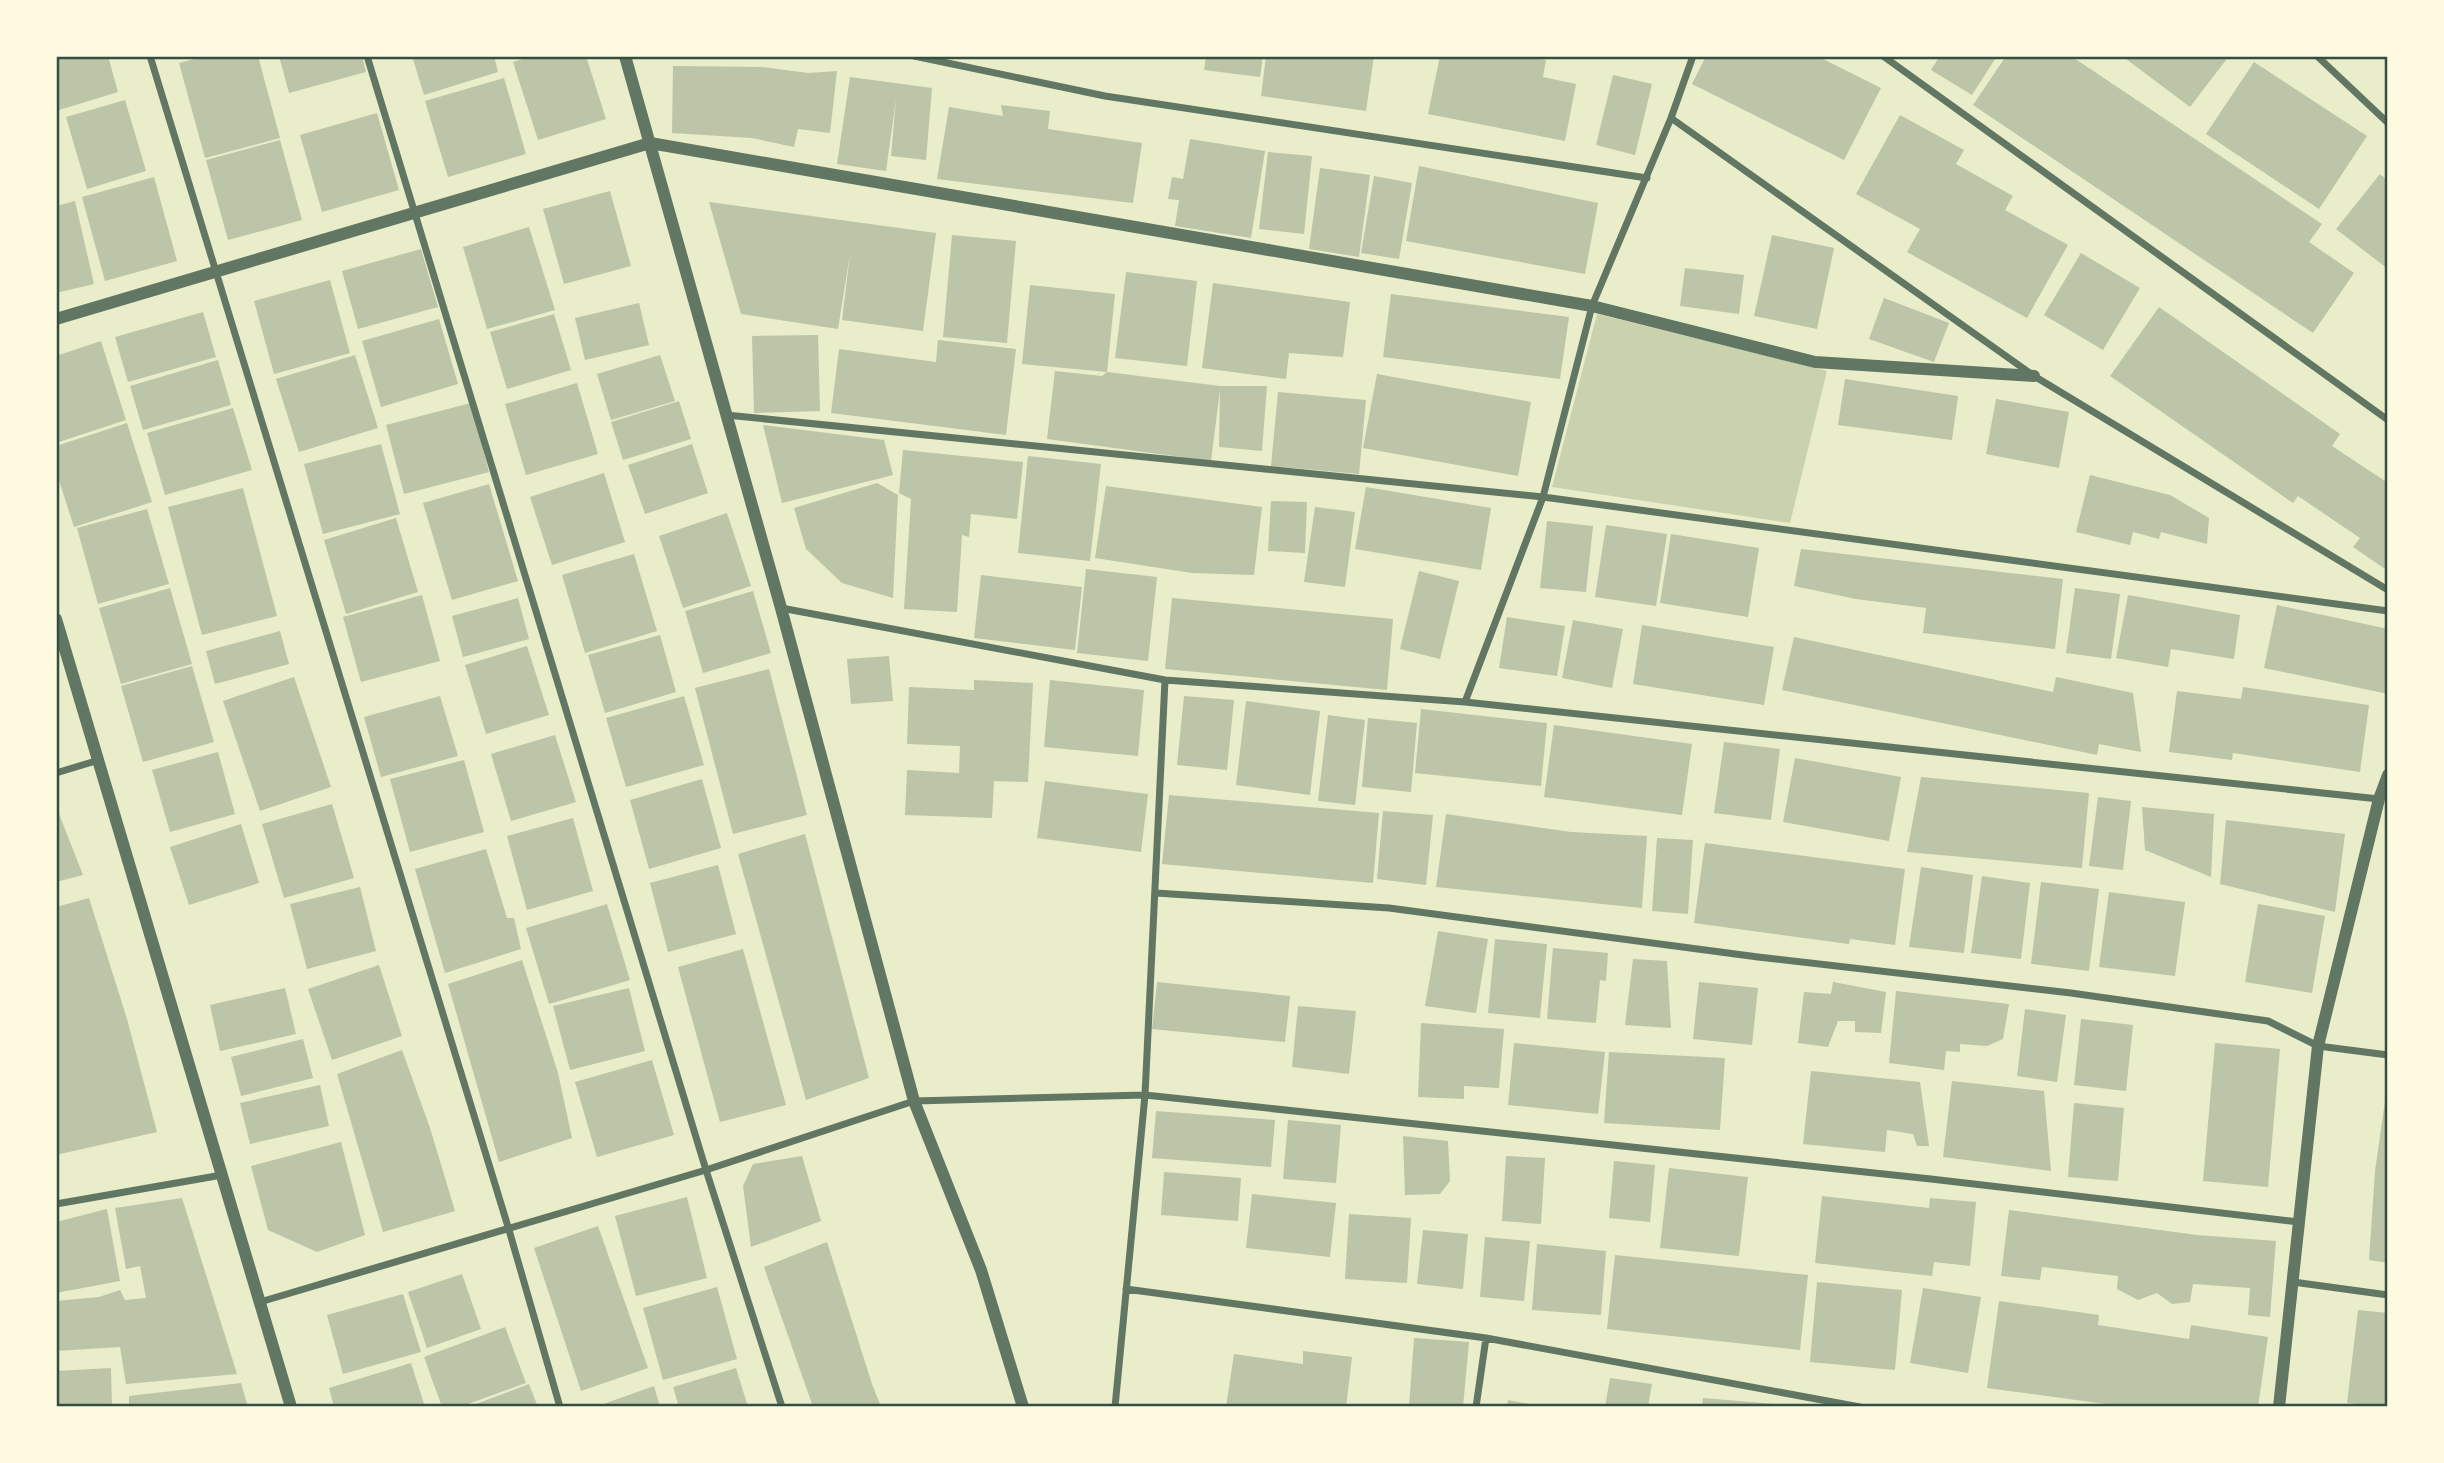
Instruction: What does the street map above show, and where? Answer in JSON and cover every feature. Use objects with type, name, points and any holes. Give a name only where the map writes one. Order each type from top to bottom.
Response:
[{"type":"street","points":[[150,56],[509,1230],[560,1407]]},
{"type":"street","points":[[367,56],[706,1170],[782,1407]]},
{"type":"street","points":[[625,56],[781,608],[914,1101],[981,1270],[1023,1407]]},
{"type":"street","points":[[914,56],[1105,96],[1647,178]]},
{"type":"street","points":[[1465,702],[1544,497],[1592,306],[1647,178],[1693,56]]},
{"type":"street","points":[[1883,56],[2388,420]]},
{"type":"street","points":[[2318,56],[2388,123]]},
{"type":"street","points":[[1671,118],[2034,376],[2388,590]]},
{"type":"street","points":[[56,319],[650,143],[1592,306],[1815,362],[2034,376]]},
{"type":"street","points":[[726,415],[1544,497],[2388,611]]},
{"type":"street","points":[[781,608],[1165,680],[1465,702],[2379,799]]},
{"type":"street","points":[[56,619],[291,1407]]},
{"type":"street","points":[[1115,1407],[1145,1095],[1165,680]]},
{"type":"street","points":[[56,773],[99,760]]},
{"type":"street","points":[[2279,1407],[2318,1046],[2379,799],[2388,775]]},
{"type":"street","points":[[1156,893],[1389,908],[1809,963],[2071,993],[2268,1021],[2318,1046],[2388,1055]]},
{"type":"street","points":[[260,1302],[706,1170],[914,1101],[1145,1095],[2300,1222]]},
{"type":"street","points":[[56,1204],[222,1175]]},
{"type":"street","points":[[2292,1282],[2388,1295]]},
{"type":"street","points":[[1126,1289],[1486,1338],[1860,1407]]},
{"type":"street","points":[[1476,1407],[1486,1338]]},
{"type":"green space","points":[[1597,314],[1827,371],[1790,523],[1552,487]]},
{"type":"building","points":[[56,56],[108,56],[118,92],[56,111]]},
{"type":"building","points":[[206,56],[258,56],[280,138],[205,158],[179,63]]},
{"type":"building","points":[[279,56],[362,56],[366,72],[289,93]]},
{"type":"building","points":[[412,56],[494,56],[498,72],[424,95]]},
{"type":"building","points":[[532,56],[586,56],[606,119],[538,140],[513,62]]},
{"type":"building","points":[[1206,56],[1263,56],[1260,77],[1204,70]]},
{"type":"building","points":[[1266,56],[1374,56],[1366,111],[1261,96]]},
{"type":"building","points":[[1440,56],[1527,56],[1546,60],[1543,77],[1576,84],[1565,141],[1428,114]]},
{"type":"building","points":[[1706,56],[1817,56],[1881,88],[1844,160],[1692,84]]},
{"type":"building","points":[[1940,56],[1997,56],[1972,95],[1931,70]]},
{"type":"building","points":[[2006,56],[2071,56],[2322,224],[2309,242],[2354,273],[2313,333],[1973,105]]},
{"type":"building","points":[[2122,56],[2229,56],[2190,107]]},
{"type":"building","points":[[2254,62],[2367,136],[2319,209],[2206,134]]},
{"type":"building","points":[[673,66],[763,67],[808,73],[837,71],[830,133],[798,129],[794,147],[752,138],[672,133]]},
{"type":"building","points":[[1613,75],[1652,84],[1635,155],[1596,145]]},
{"type":"building","points":[[850,77],[932,88],[926,160],[891,156],[896,99],[886,171],[837,164]]},
{"type":"building","points":[[504,78],[526,154],[448,177],[425,101]]},
{"type":"building","points":[[125,100],[146,171],[87,189],[66,117]]},
{"type":"building","points":[[1001,105],[1050,111],[1048,129],[1142,143],[1133,203],[937,179],[949,107],[1003,116]]},
{"type":"building","points":[[377,113],[399,190],[322,212],[300,135]]},
{"type":"building","points":[[1900,115],[1964,150],[1956,164],[2013,196],[2005,210],[2068,245],[2027,318],[1907,252],[1920,229],[1856,194]]},
{"type":"building","points":[[1190,139],[1265,151],[1251,238],[1175,226],[1179,200],[1168,199],[1172,177],[1183,179]]},
{"type":"building","points":[[280,140],[302,220],[228,240],[206,160]]},
{"type":"building","points":[[1268,152],[1312,156],[1304,234],[1259,229]]},
{"type":"building","points":[[1419,166],[1598,203],[1585,274],[1406,241]]},
{"type":"building","points":[[1320,168],[1370,175],[1359,257],[1309,249]]},
{"type":"building","points":[[2380,174],[2388,181],[2388,269],[2336,229]]},
{"type":"building","points":[[1374,176],[1412,183],[1399,259],[1361,253]]},
{"type":"building","points":[[154,177],[177,261],[105,281],[82,197]]},
{"type":"building","points":[[610,191],[631,266],[564,284],[543,209]]},
{"type":"building","points":[[75,201],[94,284],[56,293],[56,206]]},
{"type":"building","points":[[709,202],[936,233],[923,331],[842,320],[850,254],[838,329],[741,314]]},
{"type":"building","points":[[529,227],[555,310],[487,329],[463,247]]},
{"type":"building","points":[[952,235],[1016,241],[1007,343],[943,337]]},
{"type":"building","points":[[1772,235],[1834,248],[1817,329],[1754,316]]},
{"type":"building","points":[[421,249],[438,307],[358,329],[342,271]]},
{"type":"building","points":[[2081,253],[2140,288],[2103,350],[2044,315]]},
{"type":"building","points":[[1685,268],[1744,275],[1739,314],[1680,306]]},
{"type":"building","points":[[1126,272],[1197,281],[1187,366],[1115,358]]},
{"type":"building","points":[[330,280],[350,353],[274,374],[254,301]]},
{"type":"building","points":[[1213,283],[1350,302],[1343,357],[1289,353],[1286,379],[1202,368]]},
{"type":"building","points":[[1030,285],[1115,294],[1107,372],[1022,364]]},
{"type":"building","points":[[1391,294],[1569,317],[1560,379],[1383,357]]},
{"type":"building","points":[[1884,298],[1949,323],[1934,362],[1869,339]]},
{"type":"building","points":[[639,303],[649,345],[585,360],[575,318]]},
{"type":"building","points":[[2159,307],[2340,434],[2332,446],[2388,483],[2388,571],[2353,547],[2360,538],[2298,496],[2293,503],[2110,376]]},
{"type":"building","points":[[203,312],[216,357],[128,382],[115,337]]},
{"type":"building","points":[[554,314],[571,370],[507,389],[490,332]]},
{"type":"building","points":[[439,319],[458,384],[381,407],[362,341]]},
{"type":"building","points":[[818,335],[820,411],[754,413],[752,336]]},
{"type":"building","points":[[938,340],[1016,349],[1006,435],[831,413],[839,349],[936,362]]},
{"type":"building","points":[[101,341],[126,420],[56,443],[56,356]]},
{"type":"building","points":[[355,355],[378,428],[299,452],[276,379]]},
{"type":"building","points":[[660,355],[675,401],[611,420],[597,374]]},
{"type":"building","points":[[218,360],[231,405],[143,430],[130,386]]},
{"type":"building","points":[[1055,371],[1102,376],[1107,372],[1220,386],[1267,386],[1262,451],[1219,447],[1220,390],[1211,461],[1047,439]]},
{"type":"building","points":[[1377,374],[1531,402],[1518,476],[1363,448]]},
{"type":"building","points":[[1845,379],[1958,396],[1952,440],[1838,425]]},
{"type":"building","points":[[577,383],[598,454],[526,475],[505,404]]},
{"type":"building","points":[[1278,392],[1366,400],[1359,474],[1271,466]]},
{"type":"building","points":[[1996,399],[2069,412],[2059,468],[1986,454]]},
{"type":"building","points":[[679,401],[691,439],[623,460],[611,422]]},
{"type":"building","points":[[471,403],[489,472],[404,494],[386,425]]},
{"type":"building","points":[[233,408],[252,470],[165,495],[147,433]]},
{"type":"building","points":[[127,423],[152,502],[74,527],[56,471],[56,446]]},
{"type":"building","points":[[763,425],[884,440],[893,475],[782,503]]},
{"type":"building","points":[[381,444],[400,514],[323,534],[304,464]]},
{"type":"building","points":[[692,444],[708,493],[645,514],[628,465]]},
{"type":"building","points":[[903,450],[1023,462],[1017,519],[971,514],[969,537],[962,535],[957,612],[904,609],[911,499],[899,493]]},
{"type":"building","points":[[1028,456],[1101,464],[1090,561],[1018,553]]},
{"type":"building","points":[[604,473],[625,542],[552,565],[530,497]]},
{"type":"building","points":[[2090,475],[2170,495],[2209,518],[2207,544],[2161,532],[2159,539],[2133,532],[2130,545],[2076,532]]},
{"type":"building","points":[[877,483],[898,495],[893,598],[842,583],[806,549],[794,508]]},
{"type":"building","points":[[489,484],[518,581],[452,600],[423,503]]},
{"type":"building","points":[[1106,486],[1262,507],[1254,575],[1192,573],[1095,558]]},
{"type":"building","points":[[1366,487],[1491,508],[1481,570],[1355,549]]},
{"type":"building","points":[[243,488],[277,616],[202,635],[168,507]]},
{"type":"building","points":[[1271,501],[1307,502],[1305,553],[1268,551]]},
{"type":"building","points":[[1315,507],[1355,512],[1345,587],[1304,582]]},
{"type":"building","points":[[147,509],[169,584],[98,604],[77,528]]},
{"type":"building","points":[[727,513],[751,586],[683,608],[659,536]]},
{"type":"building","points":[[396,518],[418,592],[346,614],[324,540]]},
{"type":"building","points":[[1547,521],[1593,526],[1586,592],[1540,588]]},
{"type":"building","points":[[1606,525],[1667,534],[1656,606],[1595,597]]},
{"type":"building","points":[[1671,534],[1759,548],[1748,617],[1660,603]]},
{"type":"building","points":[[1801,549],[2063,579],[2055,649],[1923,633],[1926,608],[1856,599],[1794,586]]},
{"type":"building","points":[[634,554],[657,631],[585,653],[562,575]]},
{"type":"building","points":[[1086,569],[1157,577],[1148,661],[1077,653]]},
{"type":"building","points":[[1419,571],[1459,581],[1440,659],[1400,649]]},
{"type":"building","points":[[981,575],[1082,587],[1075,650],[974,638]]},
{"type":"building","points":[[170,588],[192,664],[121,684],[99,608]]},
{"type":"building","points":[[2075,588],[2120,594],[2111,659],[2066,653]]},
{"type":"building","points":[[753,591],[771,653],[703,673],[685,611]]},
{"type":"building","points":[[422,595],[440,661],[361,682],[343,617]]},
{"type":"building","points":[[2128,595],[2240,615],[2234,659],[2171,649],[2168,667],[2116,658]]},
{"type":"building","points":[[518,598],[529,639],[463,657],[452,616]]},
{"type":"building","points":[[1172,598],[1393,619],[1387,690],[1165,669]]},
{"type":"building","points":[[2277,605],[2388,629],[2388,694],[2264,668]]},
{"type":"building","points":[[1507,617],[1565,626],[1557,676],[1499,668]]},
{"type":"building","points":[[1573,620],[1623,629],[1612,688],[1562,678]]},
{"type":"building","points":[[1642,625],[1774,647],[1764,705],[1633,684]]},
{"type":"building","points":[[280,631],[289,664],[215,684],[206,651]]},
{"type":"building","points":[[660,635],[676,692],[605,713],[588,655]]},
{"type":"building","points":[[1794,637],[2053,692],[2056,677],[2133,693],[2141,752],[2099,744],[2097,755],[1782,690]]},
{"type":"building","points":[[527,646],[549,715],[486,734],[465,665]]},
{"type":"building","points":[[889,656],[893,701],[851,704],[847,659]]},
{"type":"building","points":[[192,666],[214,742],[143,762],[121,686]]},
{"type":"building","points":[[769,669],[807,815],[733,834],[695,688]]},
{"type":"building","points":[[294,677],[331,787],[260,811],[223,701]]},
{"type":"building","points":[[974,680],[1033,683],[1028,782],[994,781],[992,818],[905,815],[907,770],[959,773],[960,746],[907,744],[909,687],[974,690]]},
{"type":"building","points":[[1050,680],[1144,690],[1138,756],[1044,747]]},
{"type":"building","points":[[2243,687],[2369,705],[2360,772],[2233,753],[2232,760],[2169,752],[2177,691],[2241,699]]},
{"type":"building","points":[[440,696],[458,756],[381,777],[364,717]]},
{"type":"building","points":[[684,696],[704,765],[626,787],[606,718]]},
{"type":"building","points":[[1184,696],[1234,700],[1227,770],[1177,765]]},
{"type":"building","points":[[1246,701],[1320,711],[1310,795],[1236,785]]},
{"type":"building","points":[[1421,709],[1547,723],[1541,786],[1415,773]]},
{"type":"building","points":[[1328,715],[1365,720],[1355,805],[1318,801]]},
{"type":"building","points":[[1368,718],[1417,723],[1411,792],[1362,787]]},
{"type":"building","points":[[1554,725],[1692,744],[1682,815],[1544,797]]},
{"type":"building","points":[[555,735],[576,802],[511,821],[491,754]]},
{"type":"building","points":[[1724,742],[1780,749],[1771,820],[1714,813]]},
{"type":"building","points":[[218,752],[235,814],[170,832],[152,770]]},
{"type":"building","points":[[1795,758],[1901,777],[1889,841],[1783,822]]},
{"type":"building","points":[[464,760],[484,832],[410,852],[390,779]]},
{"type":"building","points":[[1921,777],[2089,793],[2082,868],[1907,852]]},
{"type":"building","points":[[702,779],[721,848],[649,869],[630,800]]},
{"type":"building","points":[[1045,781],[1148,794],[1141,852],[1037,838]]},
{"type":"building","points":[[1169,795],[1379,813],[1373,883],[1162,864]]},
{"type":"building","points":[[2098,797],[2131,801],[2123,870],[2089,866]]},
{"type":"building","points":[[332,804],[354,878],[284,898],[262,824]]},
{"type":"building","points":[[56,806],[83,875],[56,882]]},
{"type":"building","points":[[2142,807],[2214,814],[2211,877],[2145,850]]},
{"type":"building","points":[[1383,811],[1433,815],[1426,885],[1377,879]]},
{"type":"building","points":[[1446,814],[1571,832],[1647,836],[1642,908],[1436,887]]},
{"type":"building","points":[[573,818],[593,891],[527,910],[507,836]]},
{"type":"building","points":[[2226,820],[2345,834],[2335,912],[2220,884]]},
{"type":"building","points":[[241,824],[259,883],[189,905],[170,847]]},
{"type":"building","points":[[805,834],[869,1078],[806,1100],[738,854]]},
{"type":"building","points":[[1657,838],[1693,840],[1688,914],[1652,911]]},
{"type":"building","points":[[1705,843],[1905,869],[1895,945],[1850,939],[1849,944],[1694,923]]},
{"type":"building","points":[[486,849],[507,918],[514,918],[521,949],[445,973],[415,869]]},
{"type":"building","points":[[718,865],[736,934],[668,952],[650,883]]},
{"type":"building","points":[[1921,867],[1973,875],[1964,953],[1909,947]]},
{"type":"building","points":[[1982,876],[2030,883],[2021,959],[1971,953]]},
{"type":"building","points":[[2041,882],[2099,889],[2089,971],[2031,964]]},
{"type":"building","points":[[360,887],[376,951],[307,969],[290,904]]},
{"type":"building","points":[[2109,892],[2185,902],[2175,976],[2099,967]]},
{"type":"building","points":[[89,898],[127,1019],[157,1132],[56,1155],[56,907]]},
{"type":"building","points":[[607,904],[630,980],[549,1004],[526,928]]},
{"type":"building","points":[[2258,904],[2325,916],[2312,993],[2245,982]]},
{"type":"building","points":[[1438,931],[1488,939],[1476,1013],[1425,1006]]},
{"type":"building","points":[[1495,939],[1547,944],[1540,1018],[1488,1013]]},
{"type":"building","points":[[1553,948],[1608,953],[1606,981],[1600,980],[1596,1023],[1547,1019]]},
{"type":"building","points":[[743,949],[786,1105],[720,1122],[678,967]]},
{"type":"building","points":[[1633,959],[1667,961],[1671,1028],[1625,1025]]},
{"type":"building","points":[[522,960],[558,1073],[572,1138],[499,1162],[448,984]]},
{"type":"building","points":[[379,965],[402,1036],[332,1060],[308,989]]},
{"type":"building","points":[[1157,982],[1290,996],[1285,1042],[1152,1029]]},
{"type":"building","points":[[1699,982],[1758,988],[1752,1045],[1693,1039]]},
{"type":"building","points":[[1833,982],[1886,992],[1881,1033],[1855,1032],[1855,1021],[1838,1021],[1828,1047],[1798,1043],[1804,992],[1831,994]]},
{"type":"building","points":[[285,988],[296,1034],[220,1051],[210,1005]]},
{"type":"building","points":[[629,988],[645,1051],[570,1070],[553,1006]]},
{"type":"building","points":[[1896,991],[2009,1004],[2003,1039],[1987,1046],[1960,1044],[1960,1052],[1946,1051],[1944,1070],[1889,1063]]},
{"type":"building","points":[[1298,1006],[1356,1011],[1349,1074],[1292,1067]]},
{"type":"building","points":[[2025,1009],[2066,1015],[2057,1082],[2017,1076]]},
{"type":"building","points":[[2081,1019],[2133,1025],[2126,1091],[2074,1085]]},
{"type":"building","points":[[1421,1023],[1504,1029],[1499,1088],[1464,1086],[1464,1099],[1418,1097]]},
{"type":"building","points":[[303,1039],[313,1078],[241,1096],[231,1057]]},
{"type":"building","points":[[1514,1043],[1605,1052],[1598,1114],[1508,1105]]},
{"type":"building","points":[[2215,1043],[2280,1049],[2268,1187],[2203,1181]]},
{"type":"building","points":[[402,1050],[430,1128],[455,1211],[383,1232],[337,1074]]},
{"type":"building","points":[[1609,1052],[1725,1058],[1720,1130],[1604,1123]]},
{"type":"building","points":[[652,1060],[674,1135],[597,1157],[575,1082]]},
{"type":"building","points":[[1811,1071],[1920,1082],[1929,1146],[1917,1146],[1913,1134],[1887,1130],[1885,1152],[1803,1144]]},
{"type":"building","points":[[1952,1081],[2044,1091],[2051,1171],[1943,1157]]},
{"type":"building","points":[[320,1085],[329,1126],[250,1144],[240,1103]]},
{"type":"building","points":[[2386,1094],[2388,1263],[2369,1260],[2375,1171]]},
{"type":"building","points":[[2074,1103],[2124,1108],[2118,1181],[2068,1177]]},
{"type":"building","points":[[1156,1111],[1275,1120],[1271,1167],[1152,1158]]},
{"type":"building","points":[[1288,1120],[1341,1125],[1336,1183],[1283,1179]]},
{"type":"building","points":[[1403,1136],[1448,1141],[1450,1181],[1440,1194],[1405,1195]]},
{"type":"building","points":[[341,1142],[365,1235],[317,1252],[268,1230],[251,1166]]},
{"type":"building","points":[[802,1156],[821,1221],[751,1247],[743,1186],[753,1164]]},
{"type":"building","points":[[1506,1156],[1545,1158],[1541,1224],[1502,1221]]},
{"type":"building","points":[[1614,1161],[1655,1165],[1650,1222],[1609,1218]]},
{"type":"building","points":[[1669,1168],[1748,1177],[1739,1256],[1660,1248]]},
{"type":"building","points":[[1164,1172],[1241,1178],[1238,1221],[1161,1215]]},
{"type":"building","points":[[1252,1194],[1336,1203],[1330,1257],[1246,1248]]},
{"type":"building","points":[[1822,1196],[1929,1208],[1930,1198],[1976,1202],[1970,1266],[1934,1262],[1932,1276],[1815,1263]]},
{"type":"building","points":[[687,1197],[707,1278],[636,1296],[615,1216]]},
{"type":"building","points":[[182,1198],[237,1374],[126,1384],[120,1347],[56,1351],[56,1301],[99,1297],[120,1290],[125,1300],[146,1298],[140,1266],[126,1269],[115,1208]]},
{"type":"building","points":[[107,1209],[120,1281],[56,1293],[56,1222]]},
{"type":"building","points":[[2009,1210],[2197,1235],[2276,1241],[2270,1317],[2248,1315],[2250,1288],[2193,1284],[2190,1302],[2172,1304],[2157,1293],[2138,1300],[2117,1289],[2118,1276],[2042,1267],[2040,1280],[2001,1276]]},
{"type":"building","points":[[1349,1214],[1411,1218],[1407,1283],[1345,1279]]},
{"type":"building","points":[[598,1226],[648,1368],[581,1391],[534,1248]]},
{"type":"building","points":[[1423,1230],[1468,1234],[1463,1289],[1417,1284]]},
{"type":"building","points":[[1485,1237],[1530,1241],[1524,1301],[1480,1297]]},
{"type":"building","points":[[827,1242],[881,1407],[813,1407],[764,1267]]},
{"type":"building","points":[[1537,1244],[1606,1251],[1601,1315],[1532,1310]]},
{"type":"building","points":[[1615,1255],[1808,1275],[1800,1350],[1607,1329]]},
{"type":"building","points":[[462,1274],[481,1329],[427,1348],[408,1292]]},
{"type":"building","points":[[1817,1282],[1902,1290],[1895,1370],[1810,1362]]},
{"type":"building","points":[[717,1287],[737,1359],[663,1380],[643,1308]]},
{"type":"building","points":[[1923,1288],[1981,1297],[1968,1373],[1910,1363]]},
{"type":"building","points":[[403,1294],[421,1352],[343,1374],[327,1315]]},
{"type":"building","points":[[1999,1301],[2099,1315],[2098,1325],[2189,1339],[2191,1325],[2268,1337],[2258,1407],[2128,1407],[1987,1388]]},
{"type":"building","points":[[2358,1310],[2388,1313],[2388,1407],[2347,1403]]},
{"type":"building","points":[[505,1327],[526,1383],[460,1407],[442,1407],[424,1357]]},
{"type":"building","points":[[1414,1338],[1469,1342],[1463,1407],[1409,1407]]},
{"type":"building","points":[[1303,1351],[1352,1357],[1346,1407],[1226,1407],[1234,1354],[1303,1364]]},
{"type":"building","points":[[411,1363],[425,1407],[334,1407],[329,1388]]},
{"type":"building","points":[[111,1368],[112,1407],[56,1407],[56,1371]]},
{"type":"building","points":[[736,1368],[748,1407],[679,1407],[673,1387]]},
{"type":"building","points":[[1610,1378],[1652,1384],[1648,1407],[1605,1407]]},
{"type":"building","points":[[241,1383],[248,1407],[129,1407],[129,1396]]},
{"type":"building","points":[[529,1384],[538,1407],[468,1407]]},
{"type":"building","points":[[654,1386],[660,1407],[595,1407]]},
{"type":"building","points":[[1703,1398],[1785,1405],[1785,1407],[1702,1407]]},
{"type":"building","points":[[1508,1400],[1540,1406],[1540,1407],[1507,1407]]}]
